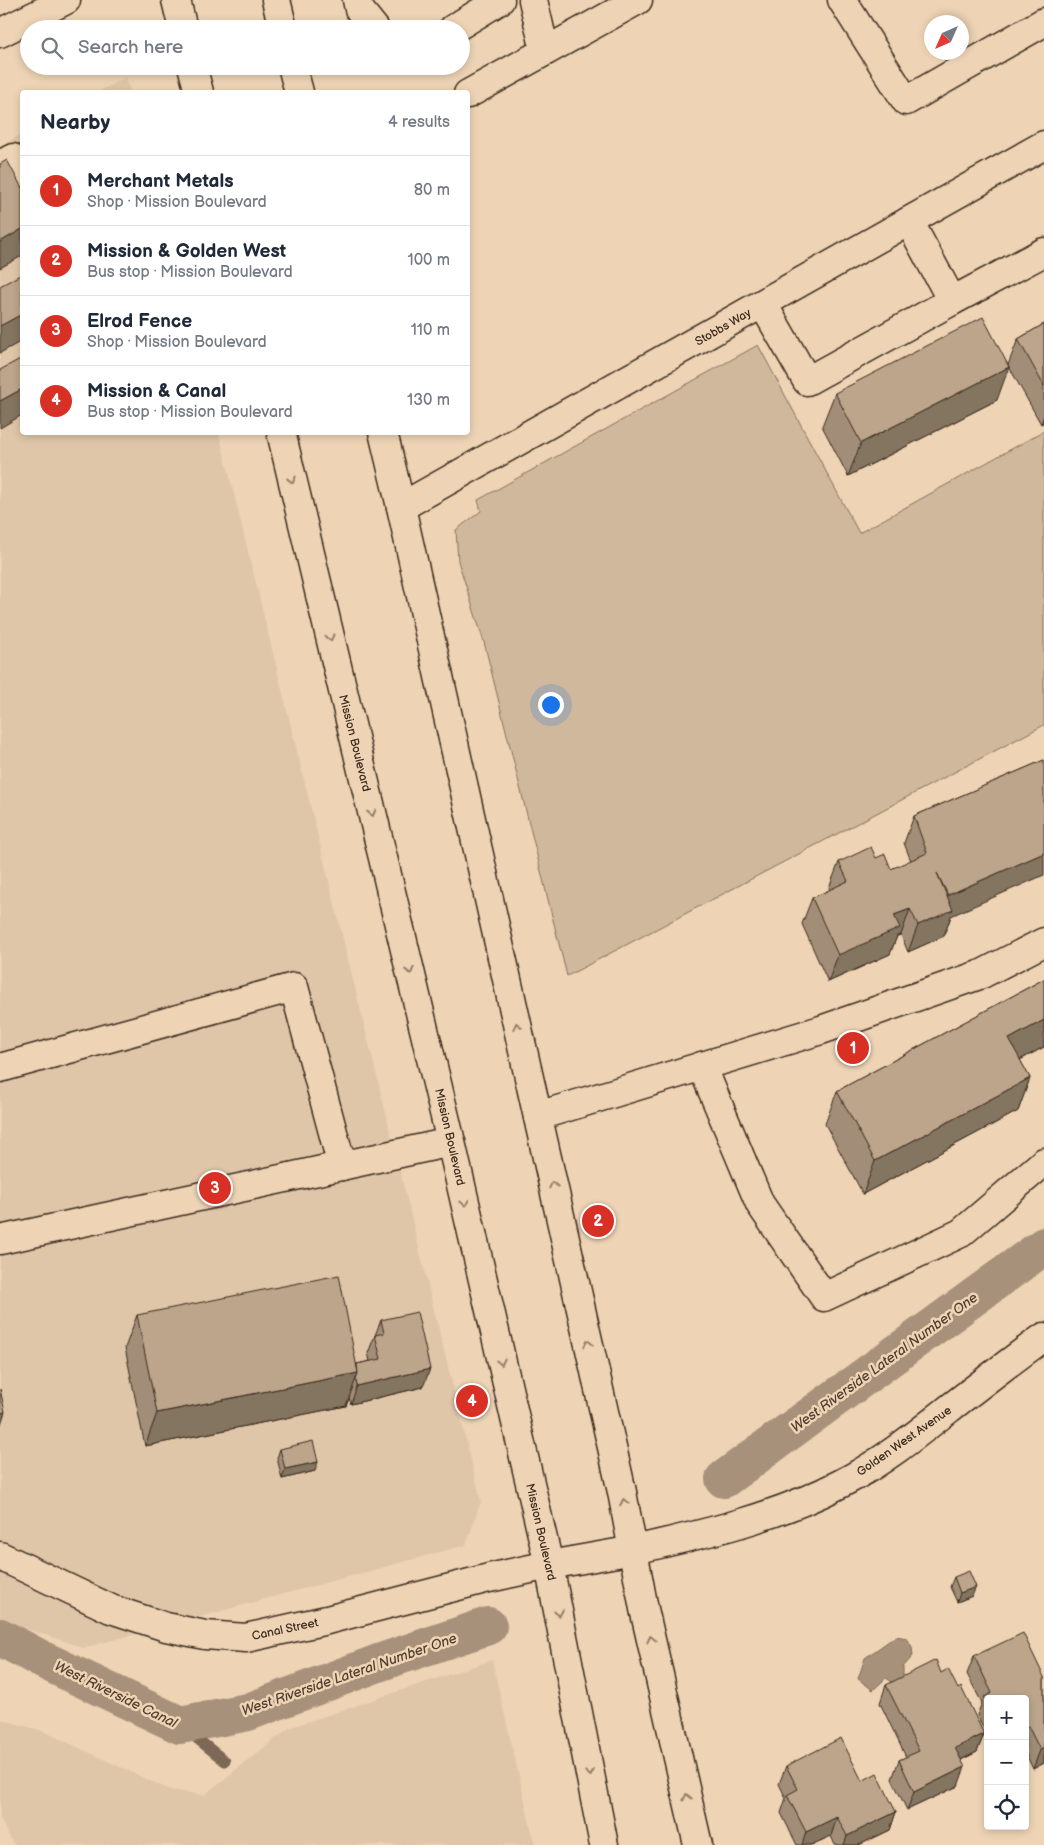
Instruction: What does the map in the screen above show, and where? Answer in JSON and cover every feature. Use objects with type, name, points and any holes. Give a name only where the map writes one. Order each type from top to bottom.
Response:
[{"type":"main road","points":[[26,20],[66,0]]},
{"type":"main road","points":[[176,0],[181,20]]},
{"type":"main road","points":[[276,0],[281,20]]},
{"type":"main road","points":[[357,0],[359,9],[368,20]]},
{"type":"main road","points":[[468,20],[500,0]]},
{"type":"main road","points":[[533,0],[545,51]]},
{"type":"main road","points":[[470,93],[638,0]]},
{"type":"main road","points":[[851,3],[906,101],[1044,22]]},
{"type":"main road","points":[[0,33],[20,23]]},
{"type":"main road","points":[[194,75],[198,90]]},
{"type":"main road","points":[[294,75],[298,90]]},
{"type":"main road","name":"Stobbs Way","points":[[401,508],[1044,145]]},
{"type":"main road","points":[[0,165],[13,158],[20,169]]},
{"type":"main road","points":[[909,221],[952,301]]},
{"type":"main road","points":[[763,304],[807,381],[1044,252]]},
{"type":"main road","name":"Mission Boulevard","points":[[281,435],[451,1142],[549,1565],[604,1845]]},
{"type":"main road","points":[[383,435],[401,508],[538,1116],[634,1550],[644,1609],[698,1845]]},
{"type":"main road","points":[[538,1116],[821,1030],[982,974],[1044,942]]},
{"type":"main road","points":[[0,1068],[294,987],[342,1166]]},
{"type":"main road","points":[[702,1066],[760,1204],[824,1297],[962,1233],[1044,1162]]},
{"type":"main road","points":[[0,1240],[451,1142]]},
{"type":"main road","name":"Golden West Avenue","points":[[549,1565],[693,1537],[804,1501],[842,1483],[902,1445],[1044,1337]]},
{"type":"main road","name":"Canal Street","points":[[0,1556],[111,1609],[166,1627],[205,1635],[246,1638],[549,1565]]},
{"type":"shaded area","points":[[126,77],[129,90],[102,90]]},
{"type":"shaded area","points":[[20,135],[20,435],[219,435],[481,1501],[466,1545],[84,1648],[0,1620],[0,146]]},
{"type":"shaded area","points":[[758,345],[859,533],[1044,431],[1044,725],[567,976],[484,642],[458,561],[456,530],[481,511],[478,500]]},
{"type":"shaded area","points":[[896,1636],[907,1638],[912,1647],[913,1656],[903,1667],[903,1678],[894,1683],[886,1678],[873,1690],[858,1679],[865,1658]]},
{"type":"shaded area","points":[[492,1660],[535,1845],[14,1845],[0,1819],[0,1719],[43,1731],[170,1790],[204,1795],[289,1728]]},
{"type":"building","points":[[7,160],[20,184],[20,230],[0,242],[0,164]]},
{"type":"building","points":[[20,275],[20,315],[0,326],[0,286]]},
{"type":"building","points":[[983,317],[1009,367],[861,443],[835,393]]},
{"type":"building","points":[[1044,324],[1044,386],[1018,339]]},
{"type":"building","points":[[20,359],[20,390],[0,401],[0,370]]},
{"type":"building","points":[[1044,760],[1044,853],[948,895],[937,873],[953,910],[918,925],[910,909],[894,915],[900,928],[838,955],[812,898],[848,881],[839,862],[871,847],[876,858],[885,854],[891,869],[927,853],[914,816]]},
{"type":"building","points":[[1044,979],[1044,1020],[1009,1039],[1030,1078],[875,1161],[837,1091]]},
{"type":"building","points":[[339,1275],[358,1373],[157,1413],[137,1315]]},
{"type":"building","points":[[417,1312],[430,1369],[357,1386],[357,1364],[381,1359],[375,1335],[384,1333],[381,1320]]},
{"type":"building","points":[[0,1389],[5,1412],[0,1413]]},
{"type":"building","points":[[313,1441],[318,1462],[285,1469],[280,1449]]},
{"type":"building","points":[[969,1571],[976,1587],[960,1593],[954,1577]]},
{"type":"building","points":[[1023,1633],[1044,1677],[1044,1748],[1040,1750],[1029,1728],[1029,1695],[988,1695],[992,1693],[974,1656]]},
{"type":"building","points":[[936,1660],[941,1673],[948,1669],[958,1689],[961,1687],[984,1734],[955,1748],[965,1767],[914,1792],[899,1760],[919,1751],[886,1685]]},
{"type":"building","points":[[841,1738],[862,1781],[877,1773],[896,1812],[847,1836],[837,1817],[806,1832],[787,1795],[798,1789],[786,1766]]},
{"type":"waterway","name":"West Riverside Lateral Number One","points":[[724,1479],[1044,1246]]},
{"type":"waterway","name":"West Riverside Lateral Number One","points":[[0,1637],[41,1659],[180,1725],[248,1712],[381,1662],[488,1626]]},
{"type":"waterway","name":"West Riverside Canal","points":[[180,1725],[225,1761]]},
{"type":"place","name":"Merchant Metals","points":[[853,1048]]},
{"type":"place","name":"Elrod Fence","points":[[215,1188]]},
{"type":"place","name":"Mission & Golden West","points":[[598,1221]]},
{"type":"place","name":"Mission & Canal","points":[[472,1401]]}]
